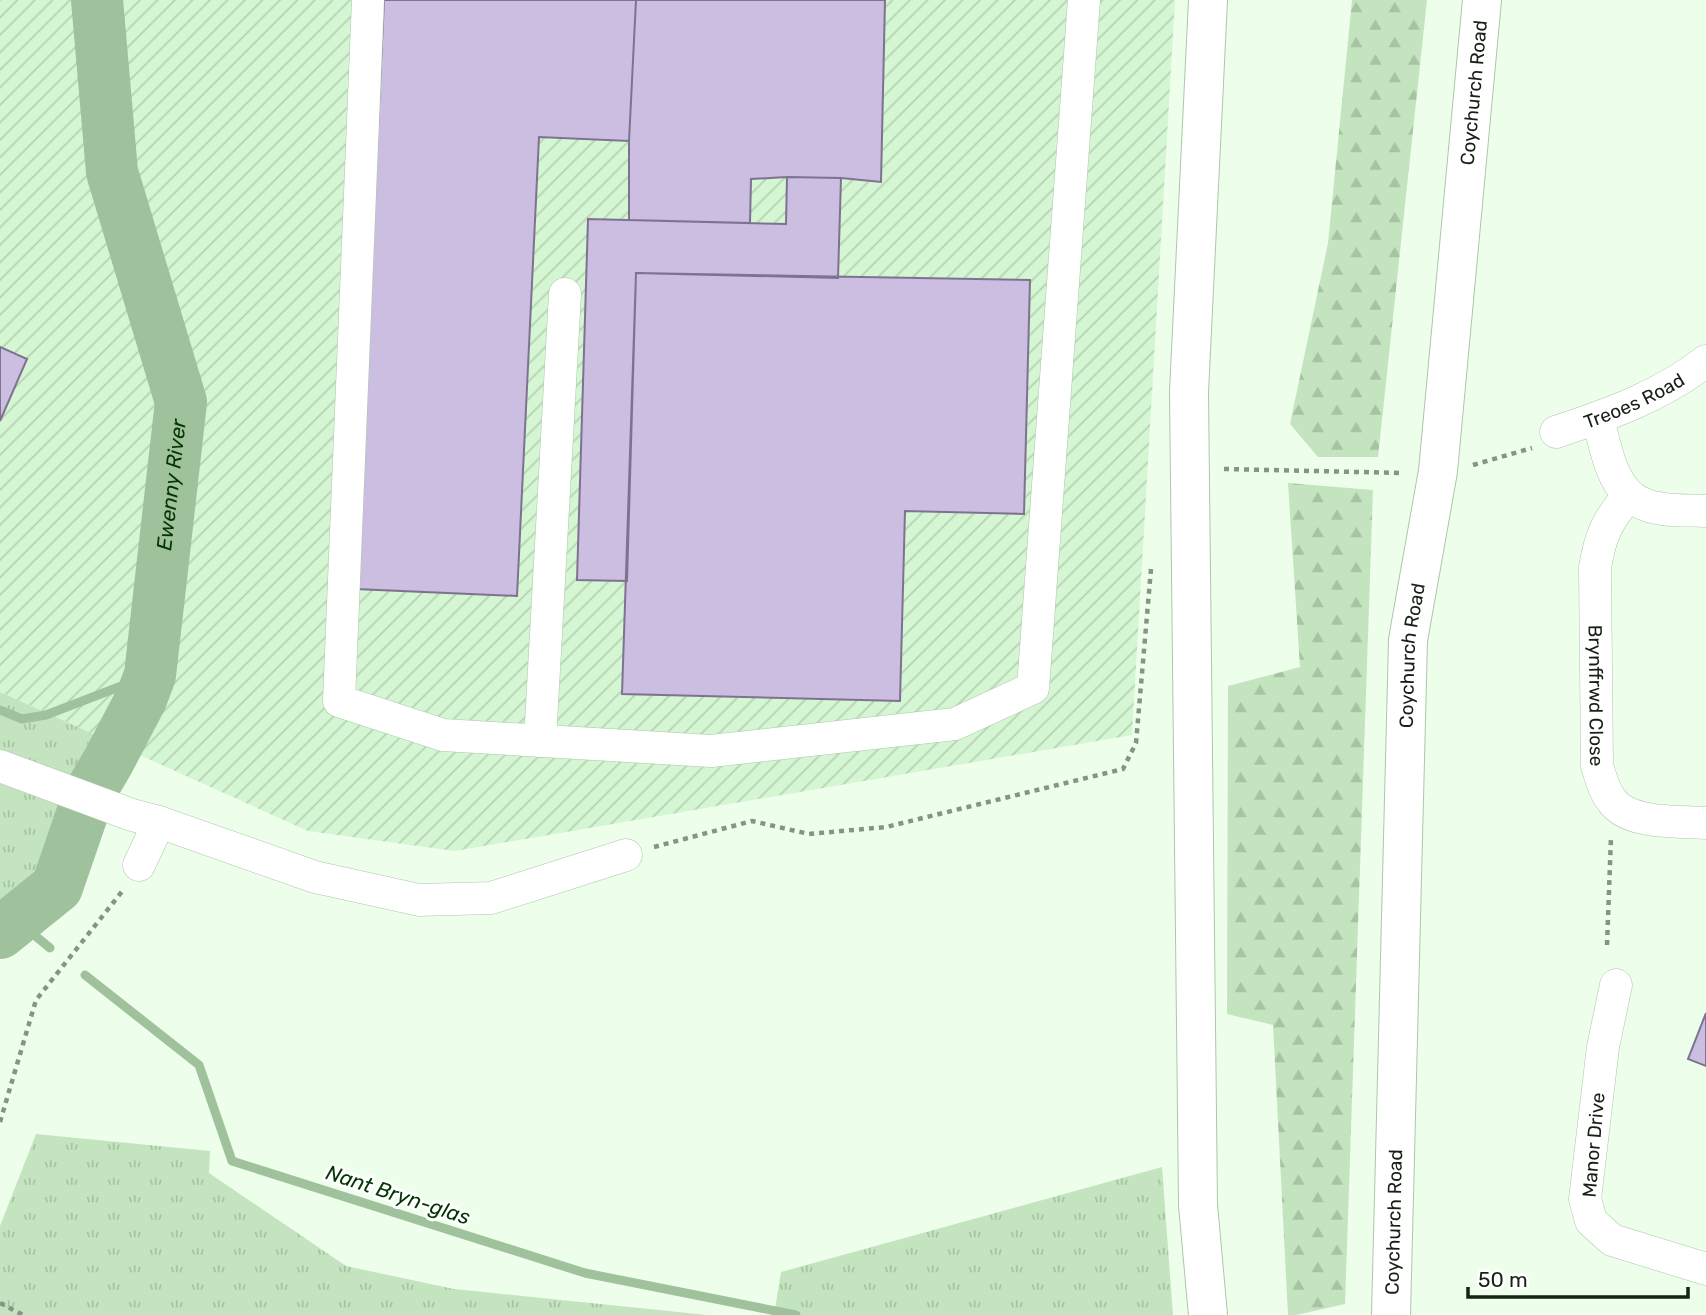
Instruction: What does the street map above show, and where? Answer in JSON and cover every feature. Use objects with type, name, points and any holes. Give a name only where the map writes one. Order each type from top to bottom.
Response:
[{"type":"main road","points":[[1208,0],[1189,392],[1198,1205],[1209,1315]]},
{"type":"main road","name":"Coychurch Road","points":[[1391,1315],[1408,640],[1438,471],[1482,0]]},
{"type":"street","points":[[368,0],[339,701],[443,735],[711,751],[955,724],[1033,688],[1084,0]]},
{"type":"street","points":[[540,741],[565,294]]},
{"type":"street","name":"Treoes Road","points":[[1549,439],[1640,402],[1688,375],[1706,361]]},
{"type":"street","points":[[1598,418],[1610,465],[1628,496],[1646,506],[1706,511]]},
{"type":"street","name":"Brynffrwd Close","points":[[1628,496],[1610,519],[1600,541],[1595,568],[1597,766],[1605,789],[1620,809],[1643,819],[1706,823]]},
{"type":"street","points":[[0,766],[315,877],[419,900],[491,898],[626,855]]},
{"type":"street","points":[[139,865],[155,822]]},
{"type":"street","name":"Manor Drive","points":[[1616,985],[1603,1047],[1585,1199],[1591,1221],[1612,1240],[1706,1269]]},
{"type":"path","points":[[1465,467],[1549,439]]},
{"type":"path","points":[[1213,469],[1415,473]]},
{"type":"path","points":[[626,855],[752,821],[809,834],[886,827],[1123,769],[1136,743],[1151,569]]},
{"type":"path","points":[[1607,945],[1611,829]]},
{"type":"path","points":[[0,1122],[36,1000],[117,900],[139,865]]},
{"type":"path","points":[[0,1303],[23,1315]]},
{"type":"shaded area","points":[[0,0],[1175,0],[1132,735],[455,851],[308,831],[0,692]]},
{"type":"green space","points":[[1352,0],[1427,0],[1378,457],[1318,457],[1290,424],[1328,243]]},
{"type":"green space","points":[[1288,483],[1373,490],[1345,1304],[1296,1315],[1288,1315],[1273,1025],[1227,1014],[1228,686],[1300,667]]},
{"type":"green space","points":[[0,692],[100,737],[32,892],[0,917]]},
{"type":"green space","points":[[36,1134],[210,1151],[209,1173],[346,1266],[454,1289],[707,1315],[0,1315],[0,1226]]},
{"type":"green space","points":[[1162,1167],[1173,1315],[774,1315],[781,1272]]},
{"type":"building","points":[[384,0],[636,0],[629,141],[539,137],[517,596],[356,589]]},
{"type":"building","points":[[636,0],[885,0],[881,182],[841,178],[751,179],[750,223],[629,220],[629,141]]},
{"type":"building","points":[[787,177],[841,178],[838,278],[636,273],[627,581],[577,580],[588,219],[786,224]]},
{"type":"building","points":[[636,273],[1030,280],[1024,514],[905,511],[900,701],[622,694]]},
{"type":"building","points":[[0,347],[27,359],[0,421]]},
{"type":"building","points":[[1706,1013],[1706,1066],[1688,1059]]},
{"type":"waterway","name":"Ewenny River","points":[[0,933],[57,887],[89,794],[141,699],[150,675],[181,402],[112,172],[97,0]]},
{"type":"waterway","points":[[0,710],[22,719],[46,715],[150,675]]},
{"type":"waterway","name":"Nant Bryn-glas","points":[[16,920],[50,948]]},
{"type":"waterway","name":"Nant Bryn-glas","points":[[85,975],[199,1065],[232,1161],[585,1273],[796,1315]]}]
